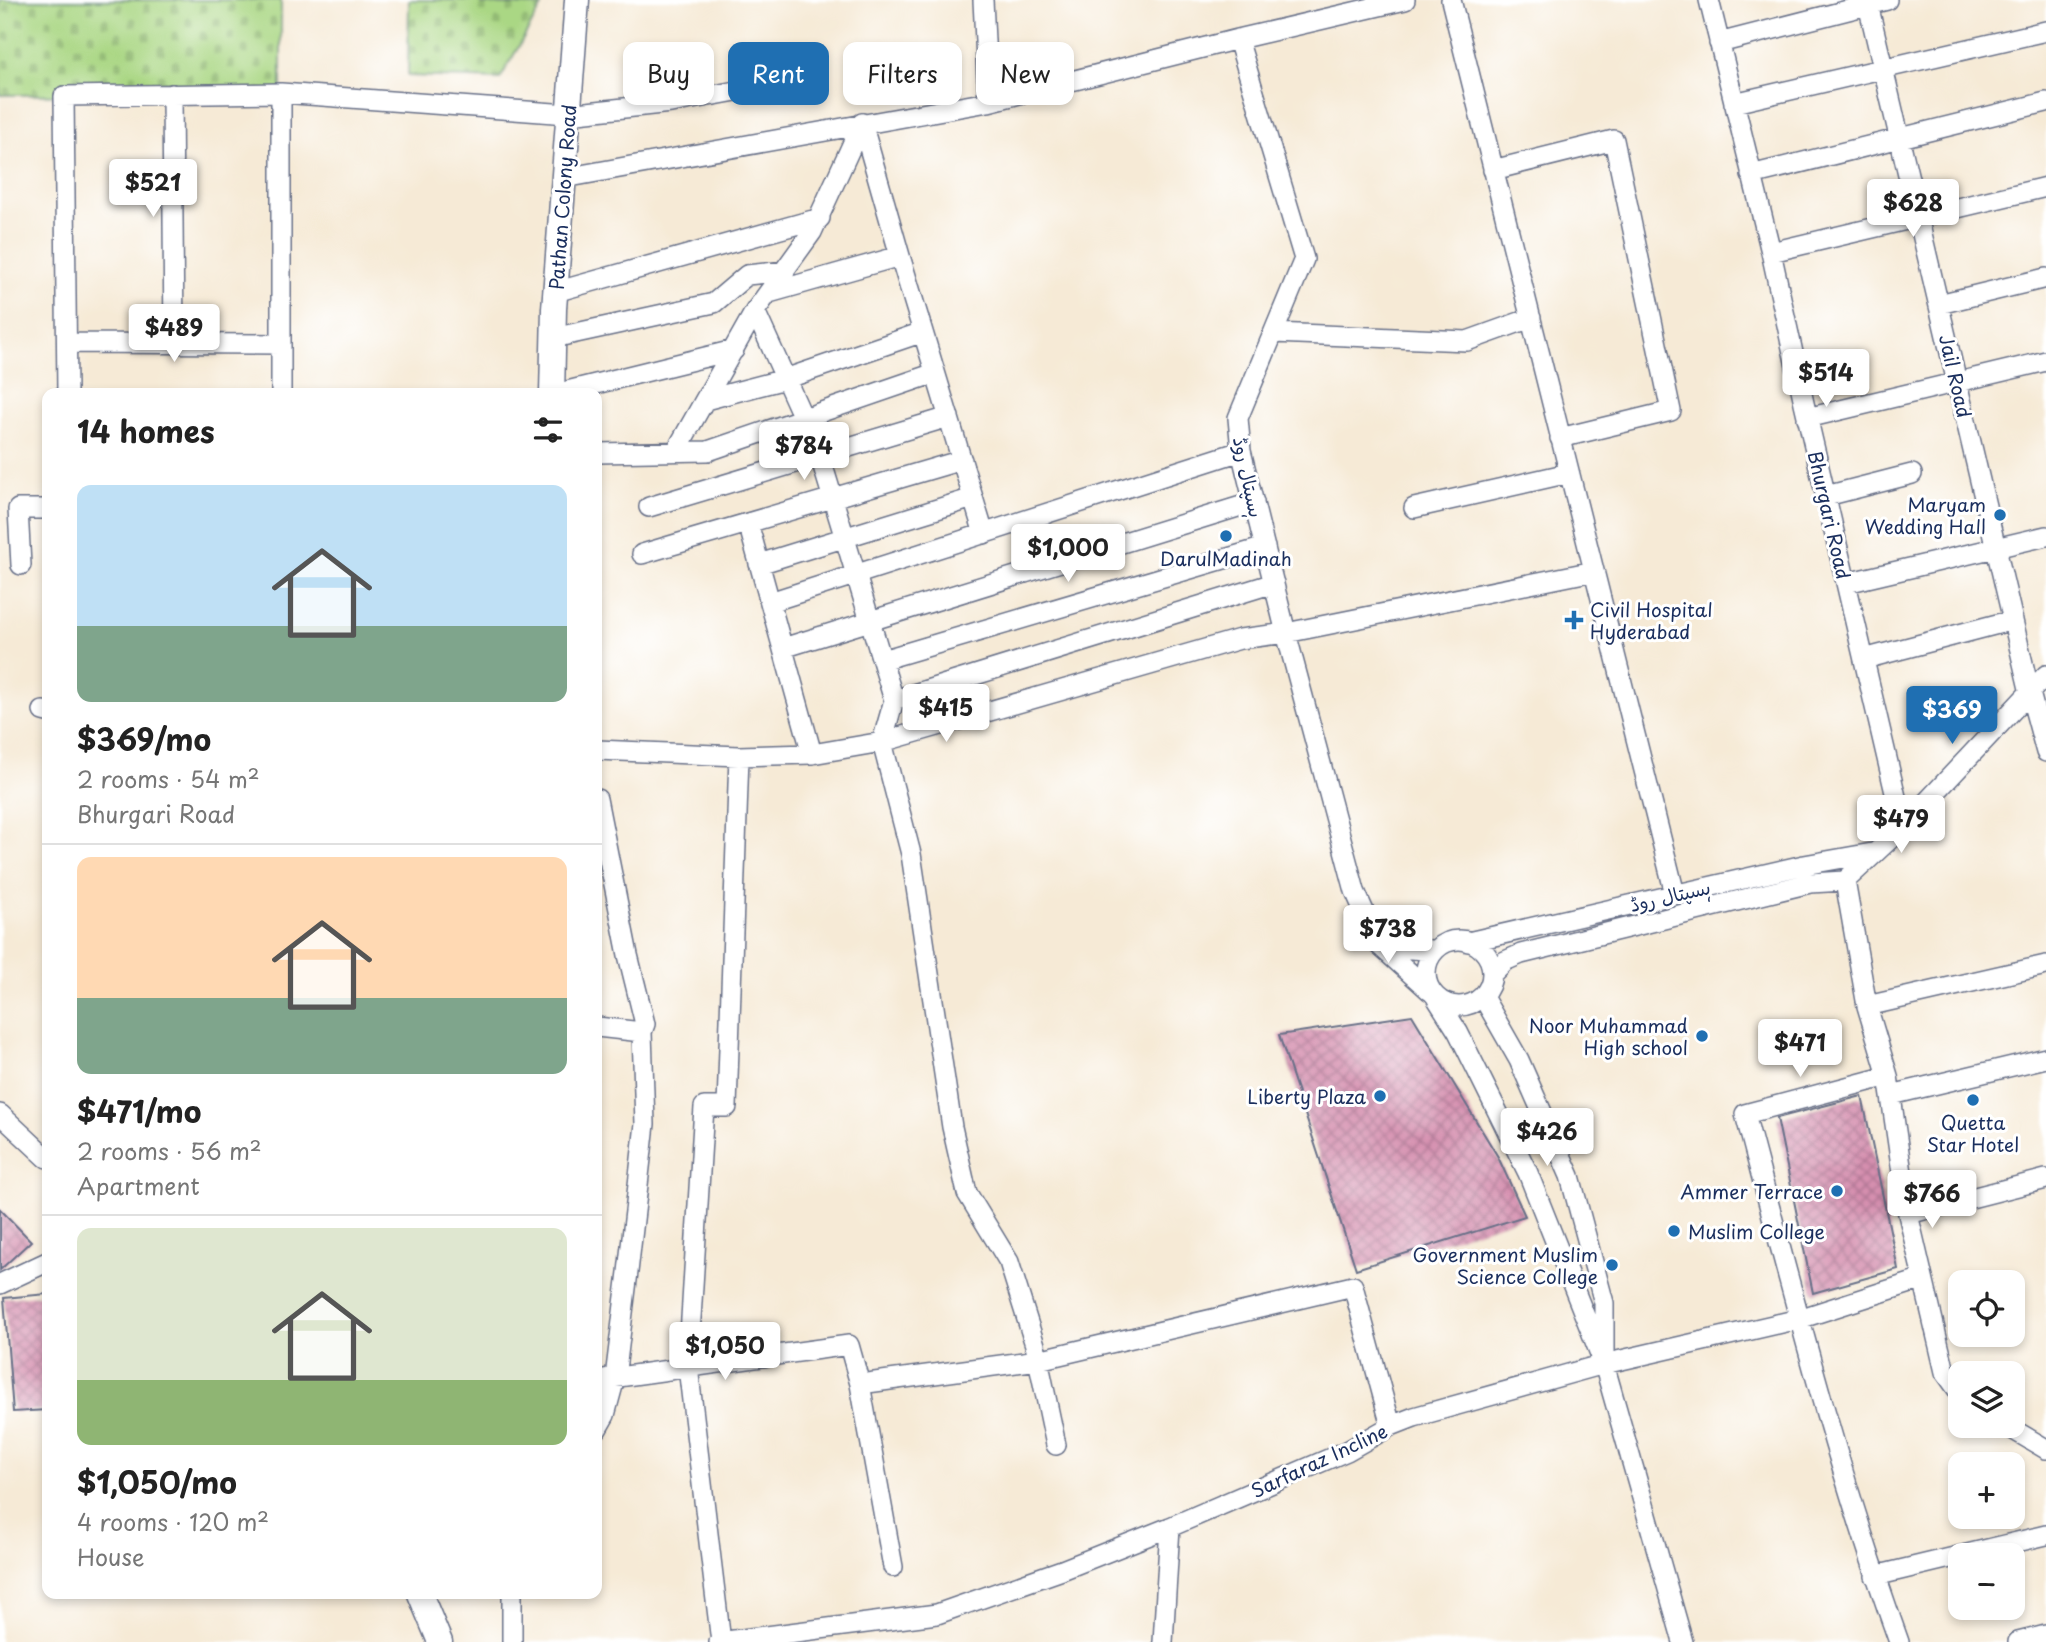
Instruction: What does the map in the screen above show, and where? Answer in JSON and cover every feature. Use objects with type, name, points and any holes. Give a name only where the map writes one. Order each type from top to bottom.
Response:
[{"type":"main road","name":"Pathan Colony Road","points":[[554,388],[555,292],[577,0]]},
{"type":"main road","points":[[423,1599],[440,1642]]},
{"type":"street","points":[[983,0],[985,42]]},
{"type":"street","points":[[1074,80],[1405,0]]},
{"type":"street","points":[[1451,0],[1675,894]]},
{"type":"street","name":"Bhurgari Road","points":[[1709,0],[1771,252],[1903,827]]},
{"type":"street","points":[[1719,43],[1874,2]]},
{"type":"street","name":"Jail Road","points":[[1874,2],[1883,69],[2046,752]]},
{"type":"street","points":[[1734,103],[2046,31]]},
{"type":"street","name":"ہسپتال روڈ","points":[[1238,39],[1304,259],[1238,418],[1241,451],[1355,891],[1379,945],[1434,995],[1458,1032],[1528,1173],[1604,1364]]},
{"type":"street","points":[[67,388],[64,96],[281,93],[568,114],[671,103],[728,92]]},
{"type":"street","points":[[281,93],[281,388]]},
{"type":"street","points":[[172,94],[174,344]]},
{"type":"street","points":[[1751,175],[2046,102]]},
{"type":"street","points":[[564,178],[976,104]]},
{"type":"street","points":[[676,452],[755,312],[813,232],[862,123]]},
{"type":"street","points":[[862,123],[984,534]]},
{"type":"street","points":[[1493,170],[1614,140],[1671,411],[1560,438]]},
{"type":"street","points":[[1771,252],[2046,187]]},
{"type":"street","points":[[555,292],[820,218]]},
{"type":"street","points":[[768,293],[900,256]]},
{"type":"street","points":[[554,338],[714,303],[747,275],[785,271]]},
{"type":"street","points":[[1939,304],[2046,278]]},
{"type":"street","points":[[755,312],[820,456],[894,700],[882,742],[911,855],[952,1127],[967,1194],[1009,1262],[1038,1360],[1056,1445]]},
{"type":"street","points":[[1274,333],[1467,341],[1531,318]]},
{"type":"street","points":[[705,400],[785,379],[923,332]]},
{"type":"street","points":[[67,343],[281,344]]},
{"type":"street","points":[[579,388],[734,350]]},
{"type":"street","points":[[1807,418],[2046,361]]},
{"type":"street","points":[[602,453],[708,451],[935,373]]},
{"type":"street","points":[[649,507],[949,417]]},
{"type":"street","points":[[770,602],[1241,451]]},
{"type":"street","points":[[642,554],[962,460]]},
{"type":"street","points":[[1414,508],[1569,473]]},
{"type":"street","points":[[1825,496],[1912,474]]},
{"type":"street","points":[[759,564],[973,499]]},
{"type":"street","points":[[783,648],[1254,502]]},
{"type":"street","points":[[21,565],[18,509],[42,509]]},
{"type":"street","points":[[748,523],[813,754]]},
{"type":"street","points":[[1846,583],[2046,536]]},
{"type":"street","points":[[882,660],[1265,547]]},
{"type":"street","points":[[602,750],[739,756],[813,754],[882,742],[1240,639],[1286,633],[1594,571]]},
{"type":"street","points":[[894,700],[1274,583]]},
{"type":"street","points":[[1864,659],[2013,620]]},
{"type":"street","points":[[1948,1376],[1908,1214],[1890,1085],[1867,1006],[1845,881],[1903,827],[2046,675]]},
{"type":"street","points":[[720,1642],[688,1367],[704,1107],[727,1107],[739,756]]},
{"type":"street","points":[[602,824],[628,955],[645,1024],[642,1032],[645,1124],[606,1379],[606,1415],[602,1421]]},
{"type":"street","name":"ہسپتال روڈ","points":[[1468,942],[1804,865],[1872,853]]},
{"type":"street","name":"ہسپتال روڈ","points":[[1492,974],[1505,961],[1521,954],[1810,883],[1845,881]]},
{"type":"street","name":"ہسپتال روڈ","points":[[1368,923],[1382,940],[1394,946],[1435,950]]},
{"type":"street","points":[[1450,941],[1468,942],[1485,954],[1492,974],[1489,986],[1483,997],[1465,1006],[1446,1004],[1434,995],[1425,974],[1430,957],[1435,950],[1450,941]]},
{"type":"street","points":[[1867,1006],[2046,964]]},
{"type":"street","points":[[1483,997],[1519,1060],[1570,1176],[1604,1303],[1604,1364],[1683,1642]]},
{"type":"street","points":[[602,1028],[642,1032]]},
{"type":"street","points":[[1899,1642],[1875,1576],[1799,1319],[1745,1114],[2046,1058]]},
{"type":"street","points":[[0,1114],[42,1153]]},
{"type":"street","points":[[1908,1214],[2046,1179]]},
{"type":"street","points":[[0,1284],[42,1264]]},
{"type":"street","name":"Sarfaraz Incline","points":[[720,1642],[937,1614],[1062,1570],[1170,1527],[1347,1451],[1391,1426],[1475,1399],[1604,1364],[1799,1319],[1923,1279]]},
{"type":"street","points":[[860,1384],[1038,1360],[1353,1286],[1391,1426]]},
{"type":"street","points":[[606,1379],[849,1345],[860,1384],[893,1567]]},
{"type":"street","points":[[2025,1437],[2046,1449]]},
{"type":"street","points":[[1163,1642],[1170,1527]]},
{"type":"street","points":[[1875,1576],[2046,1535]]},
{"type":"street","points":[[512,1599],[512,1642]]},
{"type":"street","points":[[2018,1642],[2046,1635]]},
{"type":"green space","points":[[0,0],[281,0],[281,93],[0,95]]},
{"type":"green space","points":[[409,0],[480,0],[481,4],[542,6],[500,79],[408,76]]},
{"type":"building","name":"Liberty Plaza","points":[[1412,1015],[1498,1157],[1525,1216],[1356,1269],[1279,1035]]},
{"type":"building","name":"Ammer Terrace","points":[[1862,1096],[1898,1269],[1813,1293],[1777,1118]]},
{"type":"building","points":[[0,1209],[31,1241],[0,1270]]},
{"type":"building","points":[[42,1294],[42,1410],[13,1412],[4,1298]]},
{"type":"place","name":"Maryam Wedding Hall","points":[[2000,515]]},
{"type":"place","name":"DarulMadinah","points":[[1226,536]]},
{"type":"place","name":"Civil Hospital Hyderabad","points":[[1574,620]]},
{"type":"place","name":"Noor Muhammad High school","points":[[1702,1036]]},
{"type":"place","name":"Liberty Plaza","points":[[1380,1096]]},
{"type":"place","name":"Quetta Star Hotel","points":[[1973,1100]]},
{"type":"place","name":"Ammer Terrace","points":[[1837,1191]]},
{"type":"place","name":"Muslim College","points":[[1674,1231]]},
{"type":"place","name":"Government Muslim Science College","points":[[1612,1265]]}]
